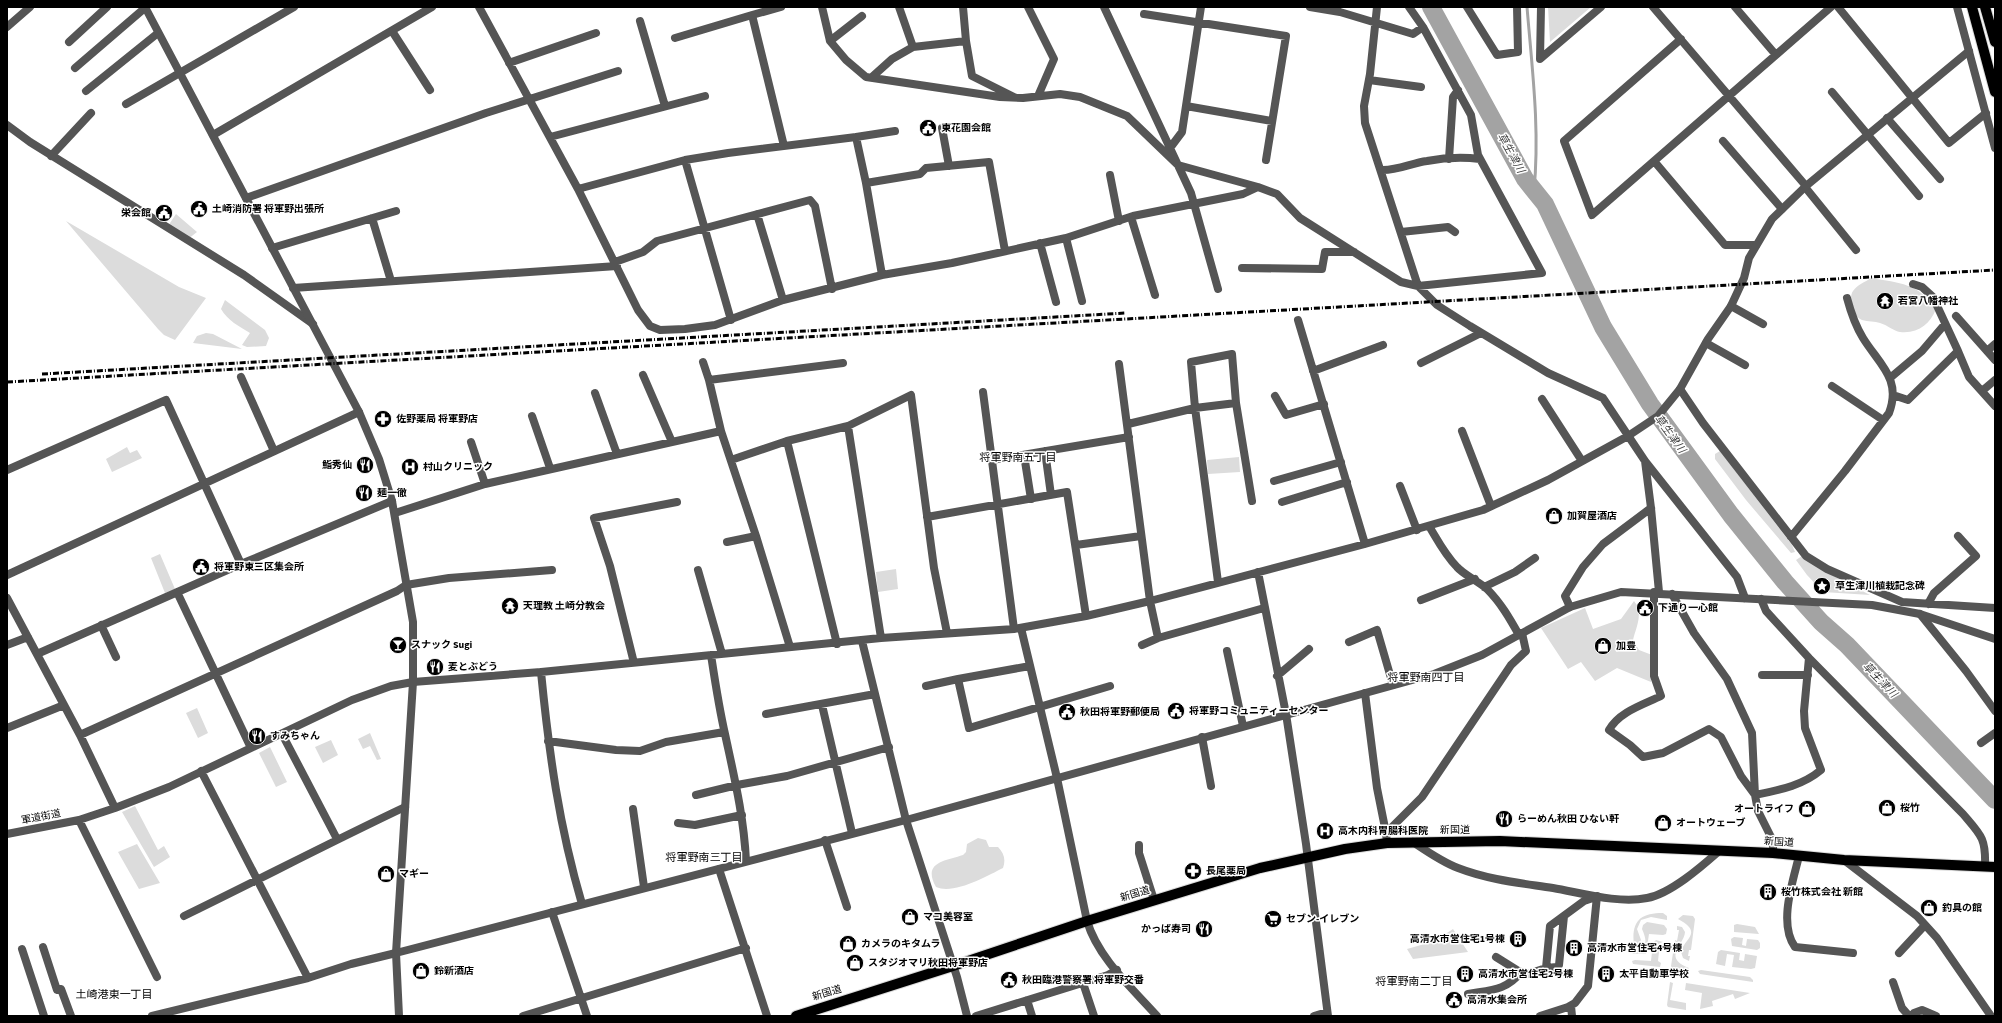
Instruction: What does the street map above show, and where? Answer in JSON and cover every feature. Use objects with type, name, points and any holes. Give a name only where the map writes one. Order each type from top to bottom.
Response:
[{"type":"main road","points":[[1972,7],[1995,92]]},
{"type":"main road","points":[[1985,7],[1995,42]]},
{"type":"main road","name":"新国道","points":[[796,1016],[1087,921],[1260,868],[1346,849],[1387,843],[1500,841],[1718,852],[1773,853],[1844,860],[1990,867]]},
{"type":"street","points":[[7,26],[30,7]]},
{"type":"street","points":[[68,42],[107,7]]},
{"type":"street","points":[[75,68],[145,7],[360,412],[379,459],[395,513],[413,622],[413,682],[396,953],[399,1016]]},
{"type":"street","points":[[126,104],[294,7]]},
{"type":"street","points":[[213,135],[432,7]]},
{"type":"street","points":[[479,7],[578,189],[638,310],[650,326],[660,330],[685,329],[731,320],[783,300],[882,275],[952,263],[1066,238],[1131,217],[1243,194],[1258,187]]},
{"type":"street","points":[[675,38],[781,7]]},
{"type":"street","points":[[822,7],[830,40],[846,60],[866,77],[1000,97],[1060,94],[1080,97],[1126,116],[1178,165],[1258,187],[1277,194],[1300,218],[1401,282],[1418,286],[1542,273],[1480,159],[1471,115],[1424,27],[1408,7]]},
{"type":"street","points":[[899,7],[912,47]]},
{"type":"street","points":[[962,7],[972,76],[1015,97]]},
{"type":"street","points":[[1028,7],[1054,59],[1038,96]]},
{"type":"street","points":[[1104,7],[1195,204],[1218,289]]},
{"type":"street","points":[[1170,148],[1182,132],[1201,7]]},
{"type":"street","points":[[1310,7],[1340,12],[1413,34],[1424,27]]},
{"type":"street","points":[[1377,7],[1369,80],[1364,106],[1365,123],[1418,286],[1437,305],[1481,333],[1548,373],[1603,398],[1631,434],[1645,461],[1737,577],[1745,598]]},
{"type":"street","points":[[1467,7],[1497,55],[1518,52],[1516,7]]},
{"type":"street","points":[[1541,7],[1540,59],[1600,7]]},
{"type":"street","points":[[1653,7],[1729,96],[1856,250]]},
{"type":"street","points":[[1735,7],[1776,55]]},
{"type":"street","points":[[1681,39],[1564,141],[1592,215],[1831,7]]},
{"type":"street","points":[[1838,7],[1949,143],[1986,112]]},
{"type":"street","points":[[1958,7],[1995,148]]},
{"type":"street","points":[[1144,14],[1286,36],[1266,160]]},
{"type":"street","points":[[752,15],[784,146]]},
{"type":"street","points":[[830,40],[862,16]]},
{"type":"street","points":[[640,21],[665,106]]},
{"type":"street","points":[[392,31],[430,90]]},
{"type":"street","points":[[86,91],[158,33]]},
{"type":"street","points":[[509,62],[596,33]]},
{"type":"street","points":[[872,77],[892,59],[912,47],[966,41]]},
{"type":"street","name":"軍道街道","points":[[7,834],[78,820],[115,808],[169,787],[352,700],[391,686],[413,682],[541,672],[790,647],[837,644],[881,638],[1017,629],[1086,616],[1150,601],[1417,530],[1491,506],[1548,480],[1631,434],[1658,416],[1678,392],[1706,343],[1731,306],[1744,278],[1749,258],[1772,219],[1805,187],[1969,51]]},
{"type":"street","points":[[246,198],[529,99],[618,71]]},
{"type":"street","points":[[1369,80],[1421,87]]},
{"type":"street","points":[[1449,159],[1453,97],[1458,90]]},
{"type":"street","points":[[1832,92],[1919,196]]},
{"type":"street","points":[[550,137],[705,96]]},
{"type":"street","points":[[1186,106],[1272,121]]},
{"type":"street","points":[[51,156],[91,113]]},
{"type":"street","points":[[1888,118],[1940,179]]},
{"type":"street","points":[[7,125],[51,156],[244,275],[312,324]]},
{"type":"street","points":[[942,128],[949,166]]},
{"type":"street","points":[[578,189],[685,160],[895,131]]},
{"type":"street","points":[[856,137],[866,183],[882,275]]},
{"type":"street","points":[[1723,141],[1782,209]]},
{"type":"street","points":[[1381,170],[1392,170],[1426,161],[1469,158],[1480,159]]},
{"type":"street","points":[[685,160],[731,320]]},
{"type":"street","points":[[1654,161],[1725,244],[1756,245]]},
{"type":"street","points":[[866,183],[920,174],[926,168],[989,162],[1005,251]]},
{"type":"street","points":[[1110,175],[1119,221]]},
{"type":"street","points":[[294,288],[616,264],[643,252],[657,241],[810,200],[814,206],[832,288]]},
{"type":"street","points":[[272,248],[396,211]]},
{"type":"street","points":[[757,214],[783,300]]},
{"type":"street","points":[[1131,217],[1155,295]]},
{"type":"street","points":[[372,218],[391,281]]},
{"type":"street","points":[[1401,232],[1448,227],[1455,232]]},
{"type":"street","points":[[1066,238],[1082,301]]},
{"type":"street","points":[[1040,243],[1056,302]]},
{"type":"street","points":[[1242,268],[1322,270],[1325,252],[1355,252]]},
{"type":"street","points":[[1913,284],[1922,287],[1933,297],[1969,377],[1995,406]]},
{"type":"street","points":[[1791,537],[1883,420],[1893,402],[1890,378],[1853,320],[1847,298]]},
{"type":"street","points":[[1731,306],[1763,324]]},
{"type":"street","points":[[1956,316],[1995,360]]},
{"type":"street","points":[[1298,320],[1366,544]]},
{"type":"street","points":[[1890,378],[1922,351],[1945,324]]},
{"type":"street","points":[[1420,363],[1481,333]]},
{"type":"street","points":[[1706,343],[1746,365]]},
{"type":"street","points":[[1987,351],[1995,344]]},
{"type":"street","points":[[1313,371],[1383,345]]},
{"type":"street","points":[[1893,395],[1908,400],[1958,351]]},
{"type":"street","points":[[1218,582],[1195,408],[1191,362],[1232,354],[1236,404],[1252,501]]},
{"type":"street","points":[[703,362],[709,380],[721,431],[756,536],[790,647]]},
{"type":"street","points":[[709,380],[843,363]]},
{"type":"street","points":[[1118,364],[1128,424],[1150,601],[1158,638]]},
{"type":"street","points":[[643,374],[672,442]]},
{"type":"street","points":[[241,377],[274,451]]},
{"type":"street","points":[[1982,391],[1995,380]]},
{"type":"street","points":[[1832,386],[1883,420]]},
{"type":"street","points":[[983,392],[1017,629],[1030,666],[1040,706],[1057,778],[1087,921],[1091,934],[1117,970],[1157,1016]]},
{"type":"street","points":[[1678,392],[1703,422],[1806,556],[1827,569],[1902,602],[1995,608]]},
{"type":"street","points":[[595,393],[617,454]]},
{"type":"street","points":[[731,460],[788,441],[848,426],[911,395],[934,568],[947,633]]},
{"type":"street","points":[[1275,396],[1286,415],[1324,404]]},
{"type":"street","points":[[7,470],[166,400],[241,564]]},
{"type":"street","points":[[1542,400],[1582,461]]},
{"type":"street","points":[[1128,424],[1195,408],[1236,404]]},
{"type":"street","points":[[7,575],[360,412]]},
{"type":"street","points":[[532,416],[550,468]]},
{"type":"street","points":[[848,426],[881,638]]},
{"type":"street","points":[[395,513],[485,484],[550,468],[721,431]]},
{"type":"street","points":[[1462,431],[1491,506]]},
{"type":"street","points":[[992,460],[1129,437]]},
{"type":"street","points":[[788,441],[837,644]]},
{"type":"street","points":[[471,442],[485,484]]},
{"type":"street","points":[[1045,451],[1051,495]]},
{"type":"street","points":[[1024,455],[1031,499]]},
{"type":"street","points":[[1645,461],[1651,508],[1656,592],[1654,676],[1661,696],[1631,710],[1614,721],[1609,730],[1630,745],[1643,757],[1663,753],[1709,729],[1721,737],[1741,776],[1755,795]]},
{"type":"street","points":[[1274,482],[1341,462]]},
{"type":"street","points":[[1282,502],[1347,482]]},
{"type":"street","points":[[1400,486],[1417,530]]},
{"type":"street","points":[[927,517],[1067,492],[1086,616]]},
{"type":"street","points":[[37,654],[241,564],[392,501]]},
{"type":"street","points":[[634,663],[614,580],[594,518],[677,502]]},
{"type":"street","points":[[1570,607],[1565,596],[1583,567],[1603,544],[1651,508]]},
{"type":"street","points":[[1386,833],[1422,797],[1510,665],[1526,650],[1521,634],[1505,611],[1484,587],[1475,579],[1458,569],[1443,551],[1429,526]]},
{"type":"street","points":[[726,542],[756,536]]},
{"type":"street","points":[[1076,545],[1142,536]]},
{"type":"street","points":[[1928,604],[1934,593],[1976,556],[1958,536]]},
{"type":"street","points":[[1484,587],[1515,572],[1535,558]]},
{"type":"street","points":[[80,735],[398,591],[406,584],[449,578],[552,570]]},
{"type":"street","points":[[698,570],[722,654]]},
{"type":"street","points":[[1258,572],[1277,676],[1286,714],[1328,1014],[1314,1016]]},
{"type":"street","points":[[1421,600],[1475,579]]},
{"type":"street","points":[[178,592],[251,748]]},
{"type":"street","points":[[152,1016],[308,978],[351,964],[906,820],[1434,674],[1482,655],[1570,607],[1621,592],[1656,592],[1872,605],[1920,614],[1995,639]]},
{"type":"street","points":[[1672,594],[1694,633],[1727,679],[1752,733],[1755,795],[1758,811],[1773,841],[1773,853]]},
{"type":"street","points":[[7,598],[80,735],[115,808]]},
{"type":"street","points":[[1763,599],[1766,611],[1809,658],[1963,814],[1981,835],[1990,867]]},
{"type":"street","points":[[1902,602],[1910,612]]},
{"type":"street","points":[[1142,645],[1158,638],[1264,608]]},
{"type":"street","points":[[1920,614],[1966,671],[1995,711]]},
{"type":"street","points":[[101,625],[116,657]]},
{"type":"street","points":[[1349,642],[1378,630],[1393,685]]},
{"type":"street","points":[[7,645],[28,637]]},
{"type":"street","points":[[862,641],[906,820],[953,966],[967,1016]]},
{"type":"street","points":[[1277,676],[1309,649]]},
{"type":"street","points":[[1227,651],[1243,726]]},
{"type":"street","points":[[711,655],[724,732],[737,785],[742,816],[746,861]]},
{"type":"street","points":[[1755,795],[1790,788],[1813,777],[1821,770],[1805,728],[1804,711],[1809,658]]},
{"type":"street","points":[[926,686],[1030,666]]},
{"type":"street","points":[[541,672],[551,768],[570,863],[582,904]]},
{"type":"street","points":[[1762,675],[1808,675]]},
{"type":"street","points":[[958,679],[969,728],[1110,686]]},
{"type":"street","points":[[1365,693],[1377,788],[1387,843]]},
{"type":"street","points":[[766,714],[822,705],[875,694]]},
{"type":"street","points":[[7,728],[64,705]]},
{"type":"street","points":[[822,705],[852,833]]},
{"type":"street","points":[[548,741],[616,750],[640,751],[666,742],[724,732]]},
{"type":"street","points":[[1981,743],[1995,733]]},
{"type":"street","points":[[282,734],[337,839]]},
{"type":"street","points":[[1202,737],[1211,786]]},
{"type":"street","points":[[696,795],[737,785],[787,776],[889,747]]},
{"type":"street","points":[[201,771],[308,978]]},
{"type":"street","points":[[184,916],[337,839],[405,807]]},
{"type":"street","points":[[633,809],[644,887]]},
{"type":"street","points":[[678,823],[694,825],[742,816]]},
{"type":"street","points":[[78,820],[157,977]]},
{"type":"street","points":[[825,840],[847,907]]},
{"type":"street","points":[[1413,842],[1440,860],[1458,868],[1508,882],[1624,899],[1647,898],[1662,892],[1685,879],[1718,852]]},
{"type":"street","points":[[1139,845],[1139,853],[1154,900]]},
{"type":"street","points":[[1799,856],[1788,900],[1789,940],[1795,947],[1853,953]]},
{"type":"street","points":[[1844,860],[1917,916],[1937,938],[1991,1016]]},
{"type":"street","points":[[719,869],[767,1016]]},
{"type":"street","points":[[1546,968],[1550,926],[1584,901],[1597,896]]},
{"type":"street","points":[[1540,1016],[1571,1006],[1588,986],[1597,896]]},
{"type":"street","points":[[552,912],[587,1016]]},
{"type":"street","points":[[1496,957],[1525,975],[1546,968],[1557,967],[1559,965],[1564,916]]},
{"type":"street","points":[[1899,953],[1925,925]]},
{"type":"street","points":[[43,947],[57,990],[61,989],[71,1016]]},
{"type":"street","points":[[523,1016],[746,948]]},
{"type":"street","points":[[22,949],[44,1016]]},
{"type":"street","points":[[976,1016],[1108,975],[1117,970]]},
{"type":"street","points":[[1468,994],[1500,988],[1513,982],[1521,972]]},
{"type":"street","points":[[1893,982],[1902,1008],[1910,1016],[1922,1010],[1936,1016]]},
{"type":"street","points":[[1083,983],[1094,1016]]},
{"type":"street","points":[[1027,1000],[1032,1016]]},
{"type":"street","points":[[1571,1006],[1572,1016]]},
{"type":"shaded area","points":[[1548,7],[1591,7],[1550,42]]},
{"type":"shaded area","points":[[176,214],[197,232],[188,239],[168,226]]},
{"type":"shaded area","points":[[66,221],[179,287],[206,298],[175,340],[164,335],[158,329]]},
{"type":"shaded area","points":[[1871,278],[1900,283],[1915,289],[1929,300],[1936,309],[1927,323],[1922,327],[1918,330],[1906,332],[1900,332],[1880,323],[1864,321],[1856,315],[1852,307],[1851,298],[1853,291],[1857,287]]},
{"type":"shaded area","points":[[225,300],[265,330],[269,338],[266,346],[247,347],[242,345],[250,333],[227,317],[221,309]]},
{"type":"shaded area","points":[[206,333],[213,334],[242,349],[193,343],[197,336]]},
{"type":"shaded area","points":[[127,447],[130,453],[137,450],[142,458],[112,472],[106,459]]},
{"type":"shaded area","points":[[1720,451],[1792,545],[1795,552],[1791,553],[1746,500],[1715,459],[1715,454]]},
{"type":"shaded area","points":[[1239,457],[1240,472],[1208,474],[1207,460]]},
{"type":"shaded area","points":[[160,554],[175,589],[165,593],[151,558]]},
{"type":"shaded area","points":[[1802,556],[1824,571],[1870,595],[1823,592],[1807,575],[1796,560]]},
{"type":"shaded area","points":[[896,569],[898,589],[878,592],[876,572]]},
{"type":"shaded area","points":[[1634,601],[1639,615],[1633,640],[1639,650],[1652,655],[1651,682],[1617,668],[1595,681],[1581,662],[1568,669],[1541,628],[1585,608],[1593,629],[1621,619]]},
{"type":"shaded area","points":[[197,708],[208,733],[198,738],[186,713]]},
{"type":"shaded area","points":[[370,733],[381,759],[377,760],[370,746],[363,749],[358,739]]},
{"type":"shaded area","points":[[331,740],[338,755],[323,763],[315,747]]},
{"type":"shaded area","points":[[270,747],[287,782],[276,787],[259,753]]},
{"type":"shaded area","points":[[135,806],[158,850],[164,846],[170,857],[154,867],[122,812]]},
{"type":"shaded area","points":[[978,838],[986,840],[989,847],[998,847],[1000,849],[1004,859],[1003,868],[980,880],[961,887],[943,889],[936,887],[932,879],[934,867],[943,861],[963,855],[966,852],[967,844]]},
{"type":"shaded area","points":[[137,844],[160,883],[139,889],[118,852]]},
{"type":"shaded area","points":[[1663,913],[1667,916],[1667,920],[1651,917],[1641,920],[1637,929],[1641,940],[1638,945],[1634,946],[1634,930],[1639,920],[1648,915]]},
{"type":"shaded area","points":[[1683,915],[1693,916],[1695,919],[1691,950],[1689,950],[1688,956],[1690,956],[1689,961],[1683,958],[1681,952],[1691,932],[1690,928],[1686,924],[1678,919]]},
{"type":"shaded area","points":[[1647,922],[1664,925],[1667,929],[1666,934],[1649,934],[1646,954],[1633,954],[1632,952],[1641,948],[1645,944],[1642,929],[1643,925]]},
{"type":"shaded area","points":[[1737,924],[1755,927],[1759,934],[1734,932],[1734,925]]},
{"type":"shaded area","points":[[1677,926],[1682,927],[1685,932],[1675,955],[1681,964],[1689,968],[1685,972],[1673,970],[1671,966],[1675,940],[1677,941],[1679,930],[1677,930]]},
{"type":"shaded area","points":[[1453,929],[1468,952],[1413,959],[1407,949],[1435,941]]},
{"type":"shaded area","points":[[1734,937],[1743,938],[1742,945],[1746,946],[1747,939],[1758,940],[1760,943],[1760,948],[1757,950],[1732,946],[1731,939]]},
{"type":"shaded area","points":[[1656,940],[1663,942],[1660,943],[1658,961],[1661,963],[1660,967],[1633,964],[1632,961],[1635,960],[1651,961],[1653,943]]},
{"type":"shaded area","points":[[1721,950],[1740,953],[1739,960],[1744,961],[1745,954],[1757,956],[1755,968],[1732,967],[1734,955],[1727,954],[1725,966],[1716,964],[1718,952]]},
{"type":"shaded area","points":[[1701,970],[1750,977],[1753,982],[1700,974],[1698,971]]},
{"type":"shaded area","points":[[1670,982],[1673,983],[1670,1000],[1686,1003],[1686,1010],[1668,1007]]},
{"type":"shaded area","points":[[1686,983],[1750,993],[1735,999],[1733,994],[1712,1001],[1713,1006],[1700,1009],[1702,993],[1685,990]]},
{"type":"waterway","name":"草生津川","points":[[1431,7],[1525,179],[1545,204],[1603,327],[1650,404],[1731,515],[1785,582],[1821,622],[1847,645],[1995,800]]},
{"type":"waterway","points":[[1527,7],[1536,121],[1536,167],[1534,190]]},
{"type":"railway","points":[[7,382],[1995,270]]},
{"type":"railway","points":[[42,374],[1126,313]]},
{"type":"place","name":"東花園会館","points":[[928,128]]},
{"type":"place","name":"土崎消防署 将軍野出張所","points":[[199,209]]},
{"type":"place","name":"栄会館","points":[[164,213]]},
{"type":"place","name":"若宮八幡神社","points":[[1885,301]]},
{"type":"place","name":"佐野薬局 将軍野店","points":[[383,419]]},
{"type":"place","name":"鮨秀仙","points":[[365,465]]},
{"type":"place","name":"村山クリニック","points":[[410,467]]},
{"type":"place","name":"麺一徹","points":[[364,493]]},
{"type":"place","name":"加賀屋酒店","points":[[1554,516]]},
{"type":"place","name":"将軍野東三区集会所","points":[[201,567]]},
{"type":"place","name":"草生津川植栽記念碑","points":[[1822,586]]},
{"type":"place","name":"天理教 土崎分教会","points":[[510,606]]},
{"type":"place","name":"下通り一心館","points":[[1645,608]]},
{"type":"place","name":"スナック Sugi","points":[[398,645]]},
{"type":"place","name":"加豊","points":[[1603,646]]},
{"type":"place","name":"麦とぶどう","points":[[435,667]]},
{"type":"place","name":"将軍野コミュニティーセンター","points":[[1176,711]]},
{"type":"place","name":"秋田将軍野郵便局","points":[[1067,712]]},
{"type":"place","name":"すみちゃん","points":[[257,736]]},
{"type":"place","name":"桜竹","points":[[1887,808]]},
{"type":"place","name":"オートライフ","points":[[1807,809]]},
{"type":"place","name":"らーめん秋田 ひない軒","points":[[1504,819]]},
{"type":"place","name":"オートウェーブ","points":[[1663,823]]},
{"type":"place","name":"高木内科胃腸科医院","points":[[1325,831]]},
{"type":"place","name":"長尾薬局","points":[[1193,871]]},
{"type":"place","name":"マギー","points":[[386,874]]},
{"type":"place","name":"桜竹株式会社 新館","points":[[1768,892]]},
{"type":"place","name":"釣具の館","points":[[1929,908]]},
{"type":"place","name":"マコ美容室","points":[[910,917]]},
{"type":"place","name":"セブン-イレブン","points":[[1273,919]]},
{"type":"place","name":"かっぱ寿司","points":[[1204,929]]},
{"type":"place","name":"高清水市営住宅1号棟","points":[[1518,939]]},
{"type":"place","name":"カメラのキタムラ","points":[[848,944]]},
{"type":"place","name":"高清水市営住宅4号棟","points":[[1574,948]]},
{"type":"place","name":"スタジオマリ秋田将軍野店","points":[[855,963]]},
{"type":"place","name":"鈴新酒店","points":[[421,971]]},
{"type":"place","name":"高清水市営住宅2号棟","points":[[1465,974]]},
{"type":"place","name":"太平自動車学校","points":[[1606,974]]},
{"type":"place","name":"秋田臨港警察署 将軍野交番","points":[[1009,980]]},
{"type":"place","name":"高清水集会所","points":[[1454,1000]]},
{"type":"district","name":"将軍野南五丁目","points":[[1018,457]]},
{"type":"district","name":"将軍野南四丁目","points":[[1426,677]]},
{"type":"district","name":"将軍野南三丁目","points":[[704,857]]},
{"type":"district","name":"将軍野南二丁目","points":[[1414,981]]},
{"type":"district","name":"土崎港東一丁目","points":[[114,994]]}]
